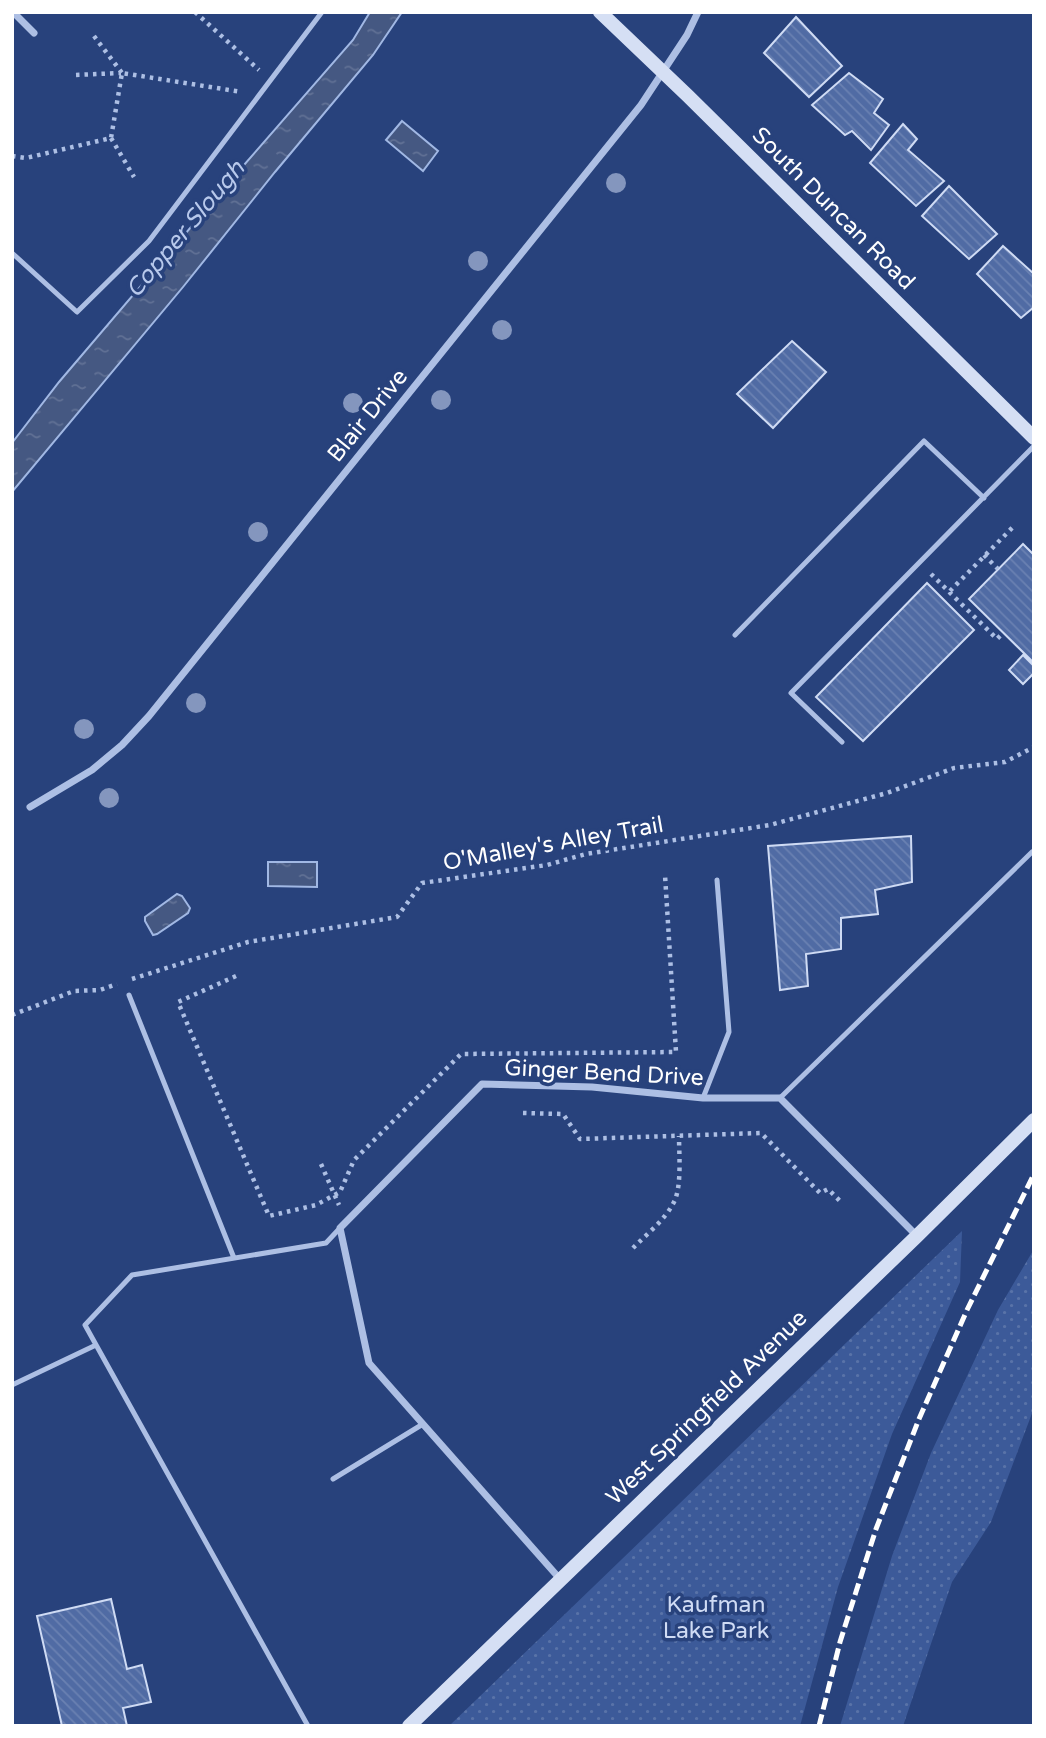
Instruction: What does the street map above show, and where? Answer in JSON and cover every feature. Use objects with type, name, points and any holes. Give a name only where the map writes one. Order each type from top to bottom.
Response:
[{"type":"main road","name":"South Duncan Road","points":[[600,12],[1034,438]]},
{"type":"main road","name":"West Springfield Avenue","points":[[409,1726],[1034,1120]]},
{"type":"street","points":[[13,12],[34,33]]},
{"type":"street","name":"Blair Drive","points":[[30,807],[92,769],[122,746],[149,716],[640,106],[687,35],[698,12]]},
{"type":"street","name":"Ginger Bend Drive","points":[[343,1225],[482,1084],[592,1087],[703,1098],[780,1098]]},
{"type":"street","points":[[780,1098],[917,1236]]},
{"type":"street","points":[[343,1225],[369,1363],[561,1580]]},
{"type":"lane","points":[[12,253],[77,312],[149,241],[322,12]]},
{"type":"lane","points":[[735,635],[924,440],[984,498]]},
{"type":"lane","points":[[842,742],[791,693],[1034,446]]},
{"type":"lane","points":[[780,1098],[1032,852]]},
{"type":"lane","points":[[703,1098],[729,1032],[717,880]]},
{"type":"lane","points":[[128,995],[234,1258]]},
{"type":"lane","points":[[308,1726],[85,1325],[132,1275],[326,1243],[343,1225]]},
{"type":"lane","points":[[12,1385],[96,1345]]},
{"type":"lane","points":[[333,1479],[423,1424]]},
{"type":"path","points":[[195,12],[271,81]]},
{"type":"path","points":[[94,36],[122,73],[111,138],[134,177]]},
{"type":"path","points":[[76,75],[122,73],[260,95]]},
{"type":"path","points":[[12,156],[26,158],[111,138]]},
{"type":"path","points":[[950,591],[1013,527]]},
{"type":"path","points":[[985,555],[998,569]]},
{"type":"path","points":[[931,573],[997,639],[1003,633]]},
{"type":"path","name":"O'Malley's Alley Trail","points":[[12,1015],[74,991],[100,990],[248,942],[397,917],[422,883],[547,865],[586,854],[770,825],[887,793],[954,768],[1005,762],[1034,747]]},
{"type":"path","points":[[236,976],[178,1002],[269,1216],[316,1205],[340,1192],[354,1160],[461,1054],[676,1052],[665,875]]},
{"type":"path","points":[[523,1113],[563,1114],[580,1139],[761,1133],[820,1193],[828,1189],[842,1203]]},
{"type":"path","points":[[633,1248],[665,1216],[675,1201],[679,1136]]},
{"type":"path","points":[[321,1164],[343,1225]]},
{"type":"green space","name":"Kaufman Lake Park","points":[[962,1231],[960,1282],[892,1434],[838,1587],[800,1726],[449,1726]]},
{"type":"green space","points":[[1034,1249],[1034,1408],[991,1522],[952,1582],[903,1726],[840,1726],[892,1556],[931,1453],[998,1310]]},
{"type":"water","points":[[370,12],[402,12],[373,55],[12,492],[12,443],[59,382],[353,40]]},
{"type":"water","points":[[402,121],[438,151],[423,171],[386,140]]},
{"type":"water","points":[[268,862],[317,862],[317,887],[268,886]]},
{"type":"water","points":[[177,894],[182,896],[190,908],[188,913],[153,935],[145,917]]},
{"type":"building","points":[[796,17],[842,66],[809,97],[764,53]]},
{"type":"building","points":[[849,73],[883,99],[874,113],[889,125],[871,150],[852,131],[845,135],[812,105]]},
{"type":"building","points":[[903,124],[917,139],[908,150],[944,181],[916,206],[870,163]]},
{"type":"building","points":[[949,186],[997,234],[969,259],[922,216]]},
{"type":"building","points":[[1003,246],[1034,274],[1034,307],[1021,318],[977,274]]},
{"type":"building","points":[[792,341],[826,372],[773,428],[737,394]]},
{"type":"building","points":[[1023,544],[1034,555],[1034,663],[969,599]]},
{"type":"building","points":[[927,583],[974,630],[863,741],[816,697]]},
{"type":"building","points":[[1023,655],[1034,666],[1034,673],[1023,684],[1009,670]]},
{"type":"building","points":[[911,836],[912,882],[875,890],[878,914],[841,918],[841,949],[806,954],[808,986],[780,990],[768,846]]},
{"type":"building","points":[[111,1599],[127,1669],[142,1665],[151,1702],[123,1708],[127,1726],[62,1726],[37,1616]]},
{"type":"railway","points":[[819,1726],[840,1642],[876,1529],[919,1419],[967,1310],[1034,1174]]},
{"type":"water label","name":"Copper Slough","points":[[185,229]]}]
